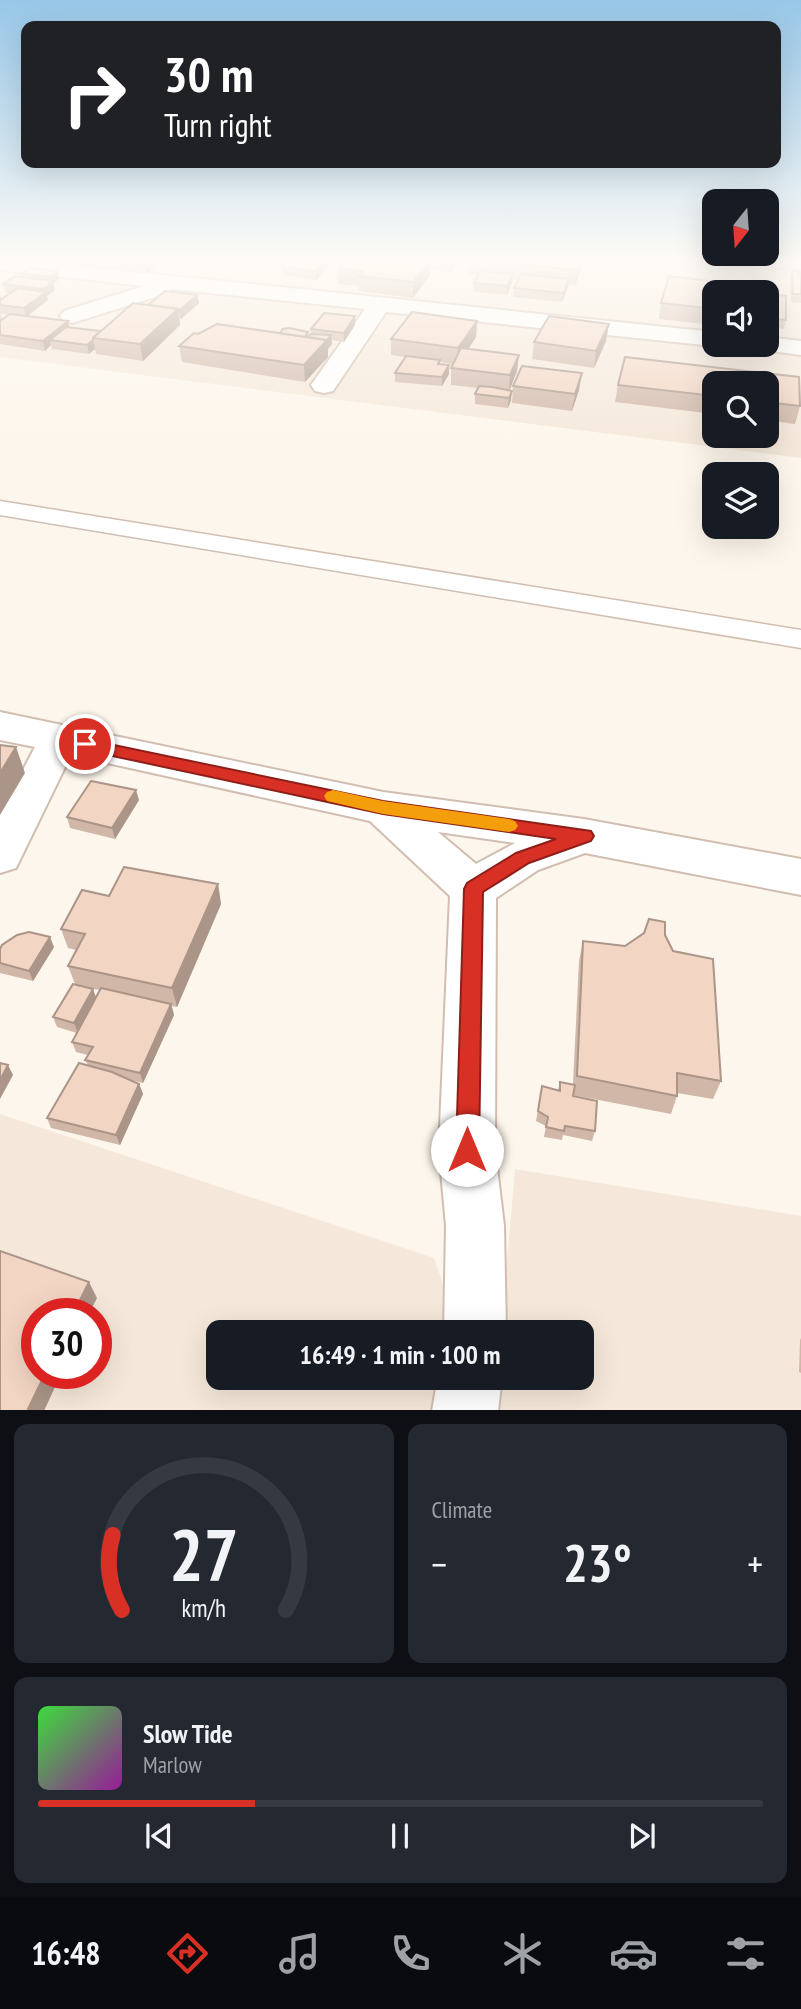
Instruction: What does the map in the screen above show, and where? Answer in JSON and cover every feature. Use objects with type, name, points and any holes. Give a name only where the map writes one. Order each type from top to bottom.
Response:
[{"type":"street","points":[[324,385],[366,324]]},
{"type":"street","points":[[569,324],[702,338]]},
{"type":"street","points":[[779,345],[801,348]]},
{"type":"street","points":[[0,726],[383,808],[584,836],[801,877]]},
{"type":"street","points":[[0,856],[59,739]]},
{"type":"street","points":[[383,808],[473,889],[467,1150],[475,1226],[475,1320]]},
{"type":"street","points":[[473,889],[523,858],[584,836]]},
{"type":"street","points":[[465,1410],[468,1390]]},
{"type":"lane","points":[[0,508],[801,639]]},
{"type":"shaded area","points":[[0,324],[702,324],[702,357],[779,357],[779,324],[801,324],[801,458],[722,448],[779,448],[779,371],[702,371],[702,446],[0,357]]},
{"type":"shaded area","points":[[0,1114],[434,1258],[456,1320],[206,1320],[206,1390],[453,1390],[451,1410],[0,1410]]},
{"type":"shaded area","points":[[515,1169],[801,1216],[801,1410],[494,1410],[496,1390],[594,1390],[594,1320],[502,1320]]},
{"type":"building","points":[[0,324],[64,324],[43,341],[0,335]]},
{"type":"building","points":[[109,324],[162,324],[140,344],[93,338]]},
{"type":"building","points":[[217,324],[327,340],[304,365],[179,346],[194,333],[198,334]]},
{"type":"building","points":[[315,324],[350,324],[344,333],[311,329]]},
{"type":"building","points":[[403,324],[475,324],[458,348],[391,339]]},
{"type":"building","points":[[544,324],[609,324],[596,351],[534,342]]},
{"type":"building","points":[[66,327],[100,331],[87,345],[50,340]]},
{"type":"building","points":[[289,328],[308,332],[305,337],[280,333]]},
{"type":"building","points":[[311,334],[331,335],[327,340],[308,337]]},
{"type":"building","points":[[461,348],[519,355],[510,375],[451,368]]},
{"type":"building","points":[[406,356],[440,360],[438,364],[449,365],[442,377],[395,373]]},
{"type":"building","points":[[625,357],[747,371],[702,371],[702,395],[618,385]]},
{"type":"building","points":[[522,366],[582,373],[575,394],[513,386]]},
{"type":"building","points":[[779,375],[799,377],[800,406],[779,404]]},
{"type":"building","points":[[479,386],[512,391],[509,398],[475,394]]},
{"type":"building","points":[[0,745],[16,747],[0,773]]},
{"type":"building","points":[[91,781],[136,790],[112,828],[67,817]]},
{"type":"building","points":[[124,867],[218,884],[172,988],[68,966],[85,934],[61,929],[82,890],[109,896]]},
{"type":"building","points":[[649,919],[665,922],[665,935],[673,951],[713,959],[721,1081],[677,1073],[677,1096],[577,1076],[583,941],[625,946],[644,933]]},
{"type":"building","points":[[29,932],[50,937],[29,971],[0,963],[2,945],[17,935]]},
{"type":"building","points":[[73,984],[93,989],[74,1023],[53,1017]]},
{"type":"building","points":[[101,988],[171,1004],[140,1073],[85,1060],[93,1047],[72,1042]]},
{"type":"building","points":[[0,1063],[8,1065],[0,1080]]},
{"type":"building","points":[[79,1063],[112,1072],[139,1084],[116,1135],[47,1118]]},
{"type":"building","points":[[560,1082],[575,1085],[573,1096],[597,1101],[595,1131],[565,1126],[564,1131],[546,1127],[548,1117],[538,1111],[542,1086],[560,1091]]},
{"type":"building","points":[[0,1251],[89,1282],[81,1298],[21,1298],[21,1389],[38,1389],[27,1410],[0,1410]]},
{"type":"slow traffic","points":[[333,796],[383,808],[509,826]]},
{"type":"route","points":[[85,744],[282,784],[383,808],[584,836],[523,858],[473,889],[467,1150]]}]
